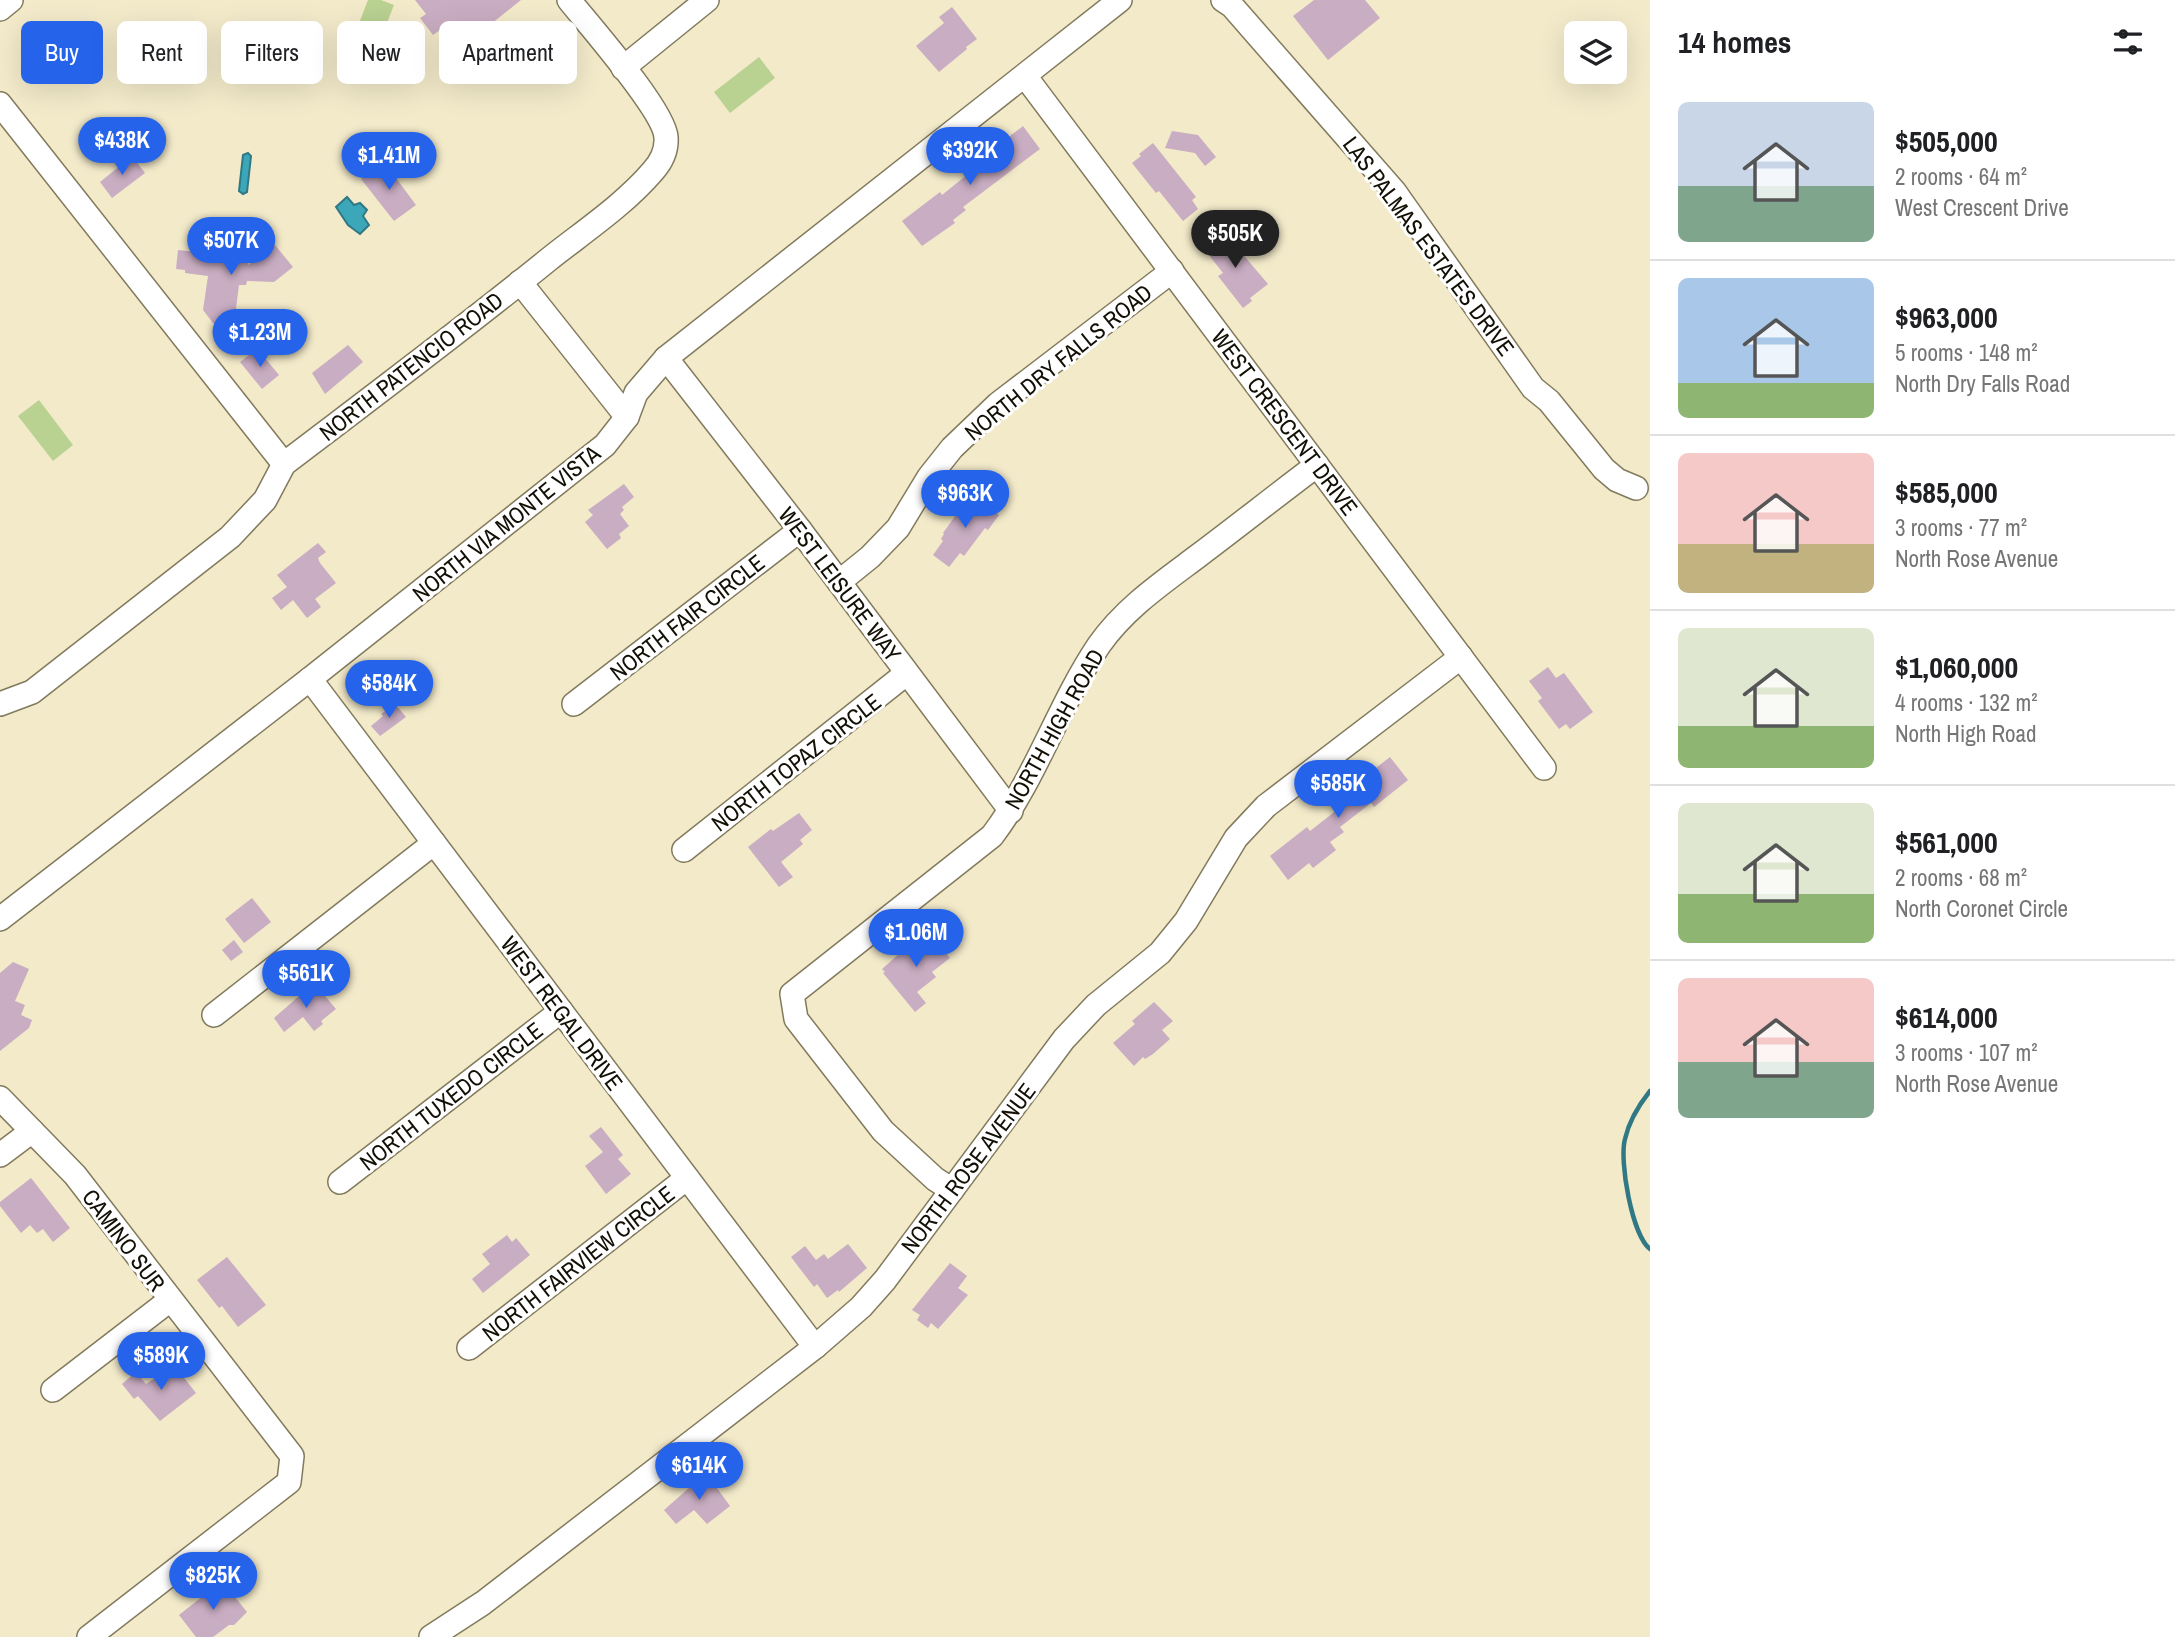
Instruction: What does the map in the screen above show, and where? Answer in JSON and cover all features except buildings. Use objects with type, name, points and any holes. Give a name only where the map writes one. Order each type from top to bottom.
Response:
[{"type":"street","points":[[0,9],[11,0]]},
{"type":"street","name":"NORTH PATENCIO ROAD","points":[[0,704],[32,692],[230,537],[265,500],[284,464],[520,282],[636,189],[655,169],[664,153],[666,136],[660,118],[569,0]]},
{"type":"street","points":[[623,68],[707,0]]},
{"type":"street","name":"NORTH VIA MONTE VISTA","points":[[0,919],[605,445],[627,416],[636,393],[666,358],[1119,0]]},
{"type":"street","name":"LAS PALMAS ESTATES DRIVE","points":[[1223,0],[1232,6],[1394,191],[1534,387],[1549,401],[1604,469],[1617,480],[1636,488]]},
{"type":"street","name":"WEST CRESCENT DRIVE","points":[[1025,76],[1544,768]]},
{"type":"street","points":[[0,104],[284,464]]},
{"type":"street","name":"NORTH DRY FALLS ROAD","points":[[839,582],[870,557],[898,528],[929,477],[952,448],[998,404],[1172,271]]},
{"type":"street","points":[[520,282],[627,416]]},
{"type":"street","name":"WEST LEISURE WAY","points":[[666,358],[800,530],[1011,811]]},
{"type":"street","name":"NORTH HIGH ROAD","points":[[952,1189],[935,1178],[883,1131],[796,1019],[792,994],[992,836],[1011,811],[1081,674],[1122,617],[1150,592],[1317,465]]},
{"type":"street","name":"NORTH FAIR CIRCLE","points":[[574,704],[800,530]]},
{"type":"street","name":"NORTH ROSE AVENUE","points":[[431,1637],[494,1595],[815,1347],[861,1307],[1064,1039],[1096,1005],[1160,953],[1186,921],[1236,838],[1266,806],[1461,657]]},
{"type":"street","name":"NORTH TOPAZ CIRCLE","points":[[684,850],[907,673]]},
{"type":"street","name":"WEST REGAL DRIVE","points":[[310,678],[815,1347]]},
{"type":"street","points":[[215,1015],[434,843]]},
{"type":"street","name":"NORTH TUXEDO CIRCLE","points":[[340,1182],[561,1011]]},
{"type":"street","name":"CAMINO SUR","points":[[0,1098],[75,1175],[292,1456],[289,1482],[89,1637]]},
{"type":"street","points":[[0,1155],[32,1130]]},
{"type":"street","name":"NORTH FAIRVIEW CIRCLE","points":[[469,1348],[687,1178]]},
{"type":"street","points":[[52,1390],[170,1300]]},
{"type":"green space","points":[[368,0],[381,0],[394,5],[388,21],[360,21]]},
{"type":"green space","points":[[759,57],[775,78],[730,113],[714,92]]},
{"type":"green space","points":[[39,400],[73,445],[53,461],[18,416]]},
{"type":"water","points":[[248,153],[251,156],[247,192],[243,194],[239,191],[243,155]]},
{"type":"water","points":[[347,197],[354,205],[360,203],[367,210],[363,216],[369,225],[360,234],[348,225],[336,207]]},
{"type":"waterway","points":[[1650,1091],[1632,1120],[1624,1149],[1626,1180],[1633,1214],[1650,1249]]}]
